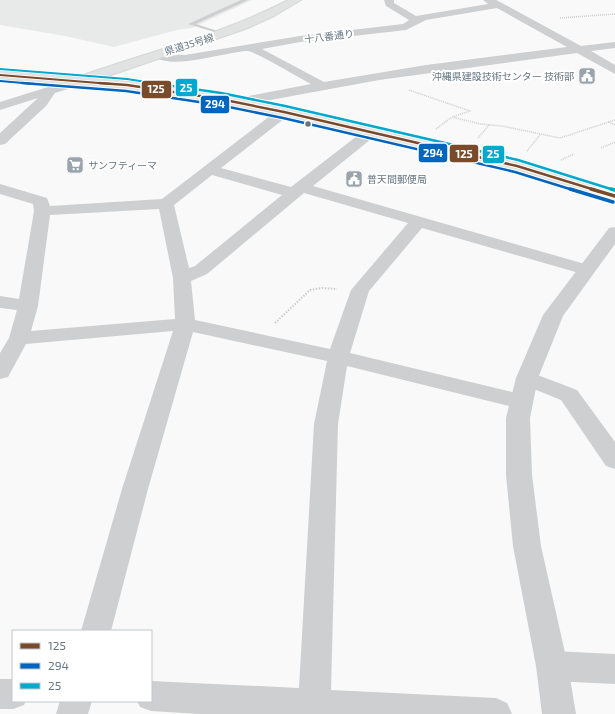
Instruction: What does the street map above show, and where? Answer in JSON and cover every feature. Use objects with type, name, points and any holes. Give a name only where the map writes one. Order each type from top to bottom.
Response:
[{"type":"main road","name":"県道35号線","points":[[80,81],[222,34],[251,23],[296,0]]},
{"type":"main road","points":[[0,75],[160,89],[238,102],[517,166],[615,196]]},
{"type":"street","points":[[389,0],[390,4],[416,20]]},
{"type":"street","points":[[488,0],[530,21],[615,70]]},
{"type":"street","name":"十八番通り","points":[[158,54],[166,57],[185,58],[320,36],[406,28],[416,20],[499,5]]},
{"type":"street","points":[[208,38],[238,50]]},
{"type":"street","points":[[238,102],[323,86],[464,64],[615,45]]},
{"type":"street","points":[[253,48],[323,86]]},
{"type":"street","points":[[0,106],[80,81]]},
{"type":"street","points":[[0,141],[41,104],[50,91]]},
{"type":"street","points":[[42,211],[166,204],[284,112]]},
{"type":"street","points":[[182,278],[201,270],[371,132]]},
{"type":"street","points":[[210,170],[298,190],[418,222],[586,270]]},
{"type":"street","points":[[0,190],[41,200],[42,211],[28,306],[19,338],[0,372]]},
{"type":"street","points":[[96,630],[135,489],[185,324],[182,278],[166,204]]},
{"type":"street","points":[[314,709],[326,424],[338,357],[360,290],[418,222]]},
{"type":"street","points":[[559,714],[552,666],[527,546],[519,476],[518,418],[524,389],[538,349],[553,315],[615,232]]},
{"type":"street","points":[[0,302],[28,306]]},
{"type":"street","points":[[19,338],[185,324],[338,357],[524,389],[569,395],[615,460]]},
{"type":"street","points":[[552,666],[615,668]]},
{"type":"street","points":[[0,694],[12,694]]},
{"type":"street","points":[[152,696],[314,709],[496,714]]},
{"type":"street","points":[[72,714],[76,702]]},
{"type":"lane","points":[[222,34],[191,24],[247,1]]},
{"type":"path","points":[[530,21],[615,14]]},
{"type":"path","points":[[406,89],[470,111],[452,118],[481,124],[502,126],[546,136],[560,138],[615,120]]},
{"type":"path","points":[[610,122],[615,125]]},
{"type":"path","points":[[601,148],[615,142]]},
{"type":"path","points":[[257,340],[310,290],[322,288],[360,290]]},
{"type":"shaded area","points":[[0,0],[252,0],[192,28],[177,30],[114,47],[65,36],[0,25]]},
{"type":"transit line","name":"25","points":[[0,69],[127,79],[221,93],[285,106],[518,160],[615,190]]},
{"type":"transit line","name":"125","points":[[0,75],[127,85],[220,99],[284,112],[517,166],[615,196]]},
{"type":"transit line","name":"294","points":[[0,81],[126,91],[219,105],[283,118],[515,172],[613,202]]},
{"type":"place","name":"沖縄県建設技術センター 技術部","points":[[587,76]]},
{"type":"place","name":"サンフティーマ","points":[[75,165]]},
{"type":"place","name":"普天間郵便局","points":[[354,179]]}]
